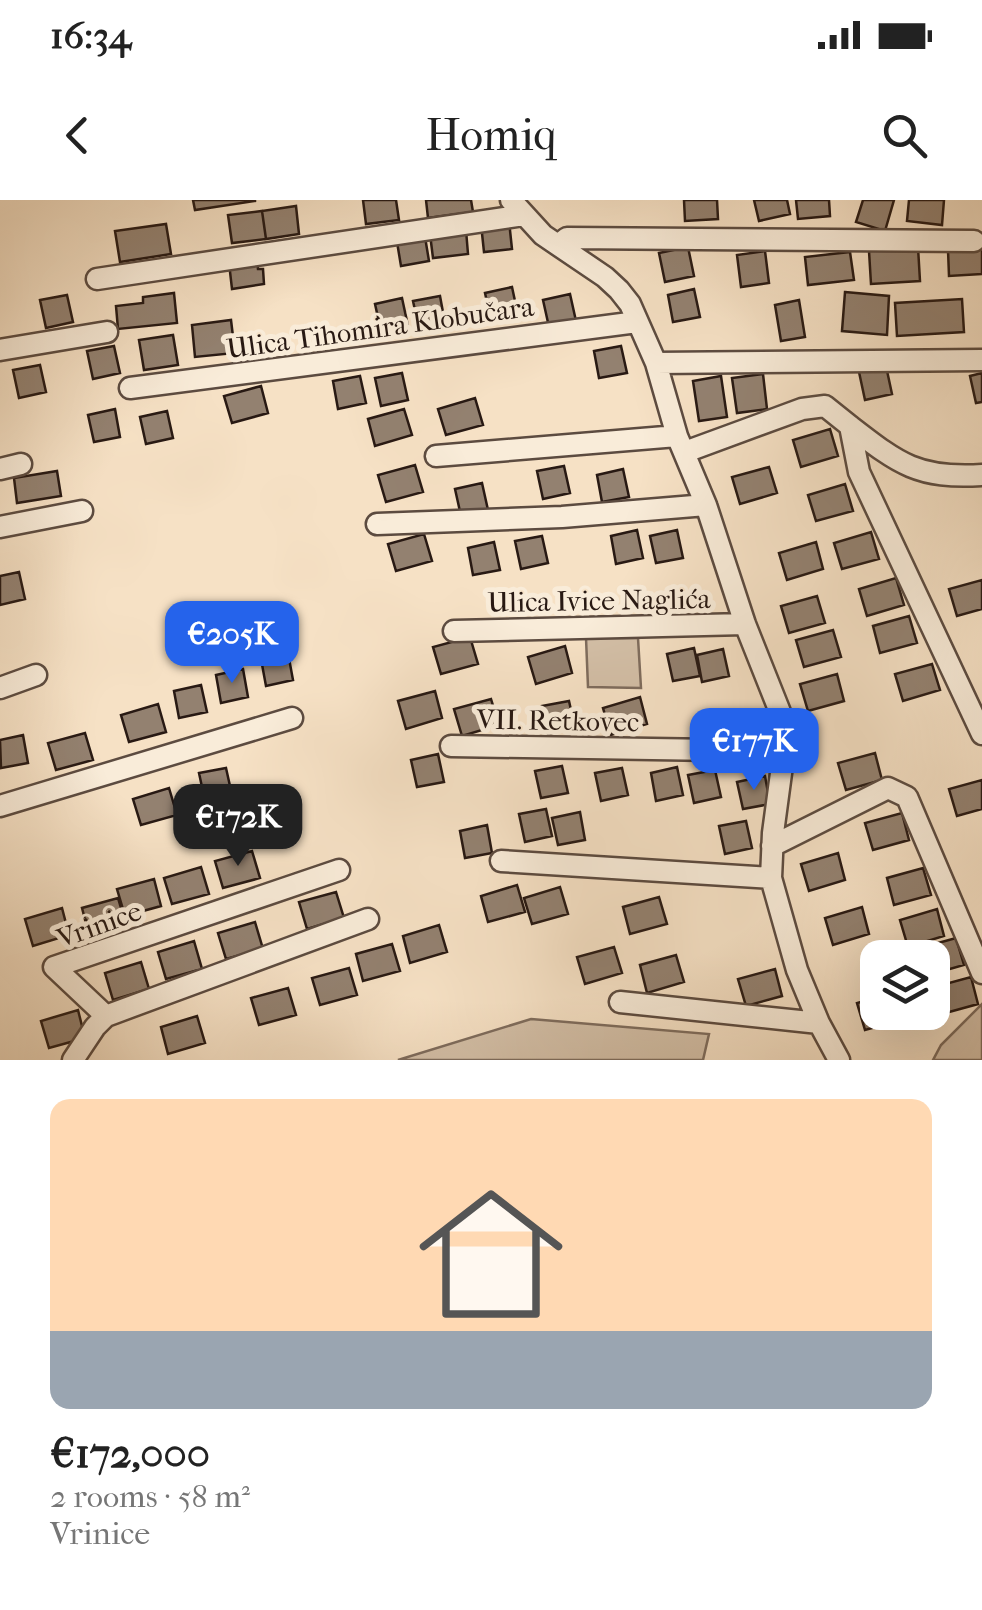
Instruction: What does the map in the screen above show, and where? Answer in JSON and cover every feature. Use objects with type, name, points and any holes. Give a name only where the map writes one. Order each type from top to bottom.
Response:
[{"type":"street","points":[[97,279],[518,208],[558,245],[619,290],[630,304],[656,363],[681,444],[780,712],[784,752],[772,846],[772,878],[784,929],[819,1023],[839,1060]]},
{"type":"street","points":[[558,245],[567,238],[974,241]]},
{"type":"street","name":"Ulica Tihomira Klobučara","points":[[130,388],[637,322]]},
{"type":"street","points":[[0,350],[108,332]]},
{"type":"street","points":[[656,363],[982,360]]},
{"type":"street","points":[[436,456],[681,444],[802,409],[826,406],[894,459],[923,473],[982,475]]},
{"type":"street","points":[[850,426],[859,472],[982,734]]},
{"type":"street","points":[[377,524],[562,517],[706,505]]},
{"type":"street","points":[[0,527],[82,511]]},
{"type":"street","name":"Ulica Ivice Naglića","points":[[454,631],[745,624]]},
{"type":"street","points":[[0,688],[36,675]]},
{"type":"street","points":[[0,806],[292,718]]},
{"type":"street","name":"VII. Retkovec","points":[[450,746],[784,752]]},
{"type":"street","points":[[772,846],[888,788],[901,792],[907,796],[982,974]]},
{"type":"street","points":[[501,861],[772,878]]},
{"type":"street","name":"Vrinice","points":[[106,1016],[54,967],[339,870]]},
{"type":"street","points":[[73,1060],[106,1016],[368,918]]},
{"type":"street","points":[[620,1002],[819,1023]]},
{"type":"shaded area","points":[[586,638],[638,638],[641,688],[588,687]]},
{"type":"shaded area","points":[[982,1004],[982,1060],[933,1060],[941,1045]]},
{"type":"shaded area","points":[[531,1019],[709,1034],[703,1060],[398,1060]]},
{"type":"building","points":[[193,200],[255,200],[255,201],[195,210]]},
{"type":"building","points":[[363,200],[396,200],[399,220],[366,224]]},
{"type":"building","points":[[426,200],[471,200],[473,212],[428,218]]},
{"type":"building","points":[[684,200],[717,200],[718,219],[685,221]]},
{"type":"building","points":[[754,200],[787,200],[790,214],[759,221]]},
{"type":"building","points":[[796,200],[829,200],[830,216],[798,219]]},
{"type":"building","points":[[863,200],[894,200],[885,231],[856,222]]},
{"type":"building","points":[[909,200],[944,200],[942,225],[907,221]]},
{"type":"building","points":[[296,206],[299,234],[266,239],[262,211]]},
{"type":"building","points":[[262,211],[266,239],[232,243],[228,215]]},
{"type":"building","points":[[509,221],[512,249],[484,252],[481,224]]},
{"type":"building","points":[[166,224],[171,254],[120,262],[115,231]]},
{"type":"building","points":[[466,230],[468,254],[433,258],[430,234]]},
{"type":"building","points":[[425,237],[429,261],[401,266],[397,242]]},
{"type":"building","points":[[688,247],[694,276],[665,282],[659,253]]},
{"type":"building","points":[[918,247],[920,281],[871,284],[869,251]]},
{"type":"building","points":[[982,248],[982,274],[949,276],[948,250]]},
{"type":"building","points":[[765,251],[769,283],[741,287],[737,255]]},
{"type":"building","points":[[850,252],[854,280],[808,285],[805,257]]},
{"type":"building","points":[[257,261],[258,269],[263,269],[264,284],[232,289],[229,263]]},
{"type":"building","points":[[512,287],[518,315],[491,320],[485,293]]},
{"type":"building","points":[[694,289],[700,317],[673,322],[668,295]]},
{"type":"building","points":[[845,292],[889,296],[887,335],[842,331]]},
{"type":"building","points":[[174,293],[177,323],[118,329],[116,306]]},
{"type":"building","points":[[570,294],[576,321],[549,327],[543,300]]},
{"type":"building","points":[[67,295],[73,322],[46,328],[40,300]]},
{"type":"building","points":[[440,296],[445,323],[419,329],[413,301]]},
{"type":"building","points":[[402,298],[408,326],[381,331],[375,304]]},
{"type":"building","points":[[962,299],[964,332],[897,336],[895,303]]},
{"type":"building","points":[[799,300],[805,337],[781,341],[775,305]]},
{"type":"building","points":[[231,320],[235,353],[195,357],[192,325]]},
{"type":"building","points":[[173,335],[178,365],[144,370],[139,340]]},
{"type":"building","points":[[114,346],[120,373],[93,379],[87,351]]},
{"type":"building","points":[[621,346],[627,373],[599,378],[594,351]]},
{"type":"building","points":[[40,365],[46,392],[19,398],[13,370]]},
{"type":"building","points":[[886,366],[892,394],[865,400],[859,372]]},
{"type":"building","points":[[402,373],[408,400],[381,406],[375,378]]},
{"type":"building","points":[[982,373],[982,402],[976,403],[970,376]]},
{"type":"building","points":[[763,374],[767,409],[737,413],[732,378]]},
{"type":"building","points":[[360,376],[366,403],[338,409],[333,381]]},
{"type":"building","points":[[721,376],[727,417],[699,421],[693,381]]},
{"type":"building","points":[[261,386],[268,413],[232,423],[224,396]]},
{"type":"building","points":[[475,398],[483,425],[446,435],[438,409]]},
{"type":"building","points":[[115,409],[120,437],[94,442],[88,415]]},
{"type":"building","points":[[404,409],[412,435],[375,446],[368,419]]},
{"type":"building","points":[[167,411],[173,438],[146,444],[140,417]]},
{"type":"building","points":[[830,429],[838,456],[801,467],[793,440]]},
{"type":"building","points":[[415,465],[423,492],[386,502],[378,475]]},
{"type":"building","points":[[564,466],[570,493],[543,499],[537,471]]},
{"type":"building","points":[[769,467],[777,493],[740,504],[732,477]]},
{"type":"building","points":[[623,469],[629,497],[602,502],[597,475]]},
{"type":"building","points":[[57,471],[61,496],[17,503],[14,478]]},
{"type":"building","points":[[482,483],[488,510],[461,516],[455,489]]},
{"type":"building","points":[[845,484],[853,511],[816,521],[808,495]]},
{"type":"building","points":[[637,530],[643,558],[616,564],[611,536]]},
{"type":"building","points":[[677,530],[683,558],[656,563],[650,536]]},
{"type":"building","points":[[871,532],[879,559],[842,569],[834,543]]},
{"type":"building","points":[[424,534],[432,561],[396,571],[388,544]]},
{"type":"building","points":[[542,536],[548,563],[521,569],[515,541]]},
{"type":"building","points":[[494,542],[500,570],[473,575],[468,548]]},
{"type":"building","points":[[816,542],[823,569],[787,580],[779,553]]},
{"type":"building","points":[[19,572],[25,599],[0,605],[0,576]]},
{"type":"building","points":[[896,578],[904,605],[867,616],[859,589]]},
{"type":"building","points":[[982,580],[982,609],[957,616],[949,589]]},
{"type":"building","points":[[817,596],[825,623],[789,633],[781,606]]},
{"type":"building","points":[[909,616],[917,643],[880,653],[873,626]]},
{"type":"building","points":[[833,630],[841,657],[804,667],[796,640]]},
{"type":"building","points":[[470,637],[478,664],[441,674],[433,647]]},
{"type":"building","points":[[565,646],[572,673],[536,684],[528,657]]},
{"type":"building","points":[[694,648],[700,676],[673,681],[667,654]]},
{"type":"building","points":[[723,649],[729,676],[702,682],[697,655]]},
{"type":"building","points":[[288,653],[293,680],[266,686],[261,659]]},
{"type":"building","points":[[932,664],[940,690],[903,701],[895,674]]},
{"type":"building","points":[[243,669],[248,697],[221,703],[216,675]]},
{"type":"building","points":[[837,674],[844,701],[808,711],[800,684]]},
{"type":"building","points":[[201,685],[207,712],[179,718],[174,691]]},
{"type":"building","points":[[435,691],[442,718],[406,729],[398,701]]},
{"type":"building","points":[[640,697],[647,724],[611,735],[603,708]]},
{"type":"building","points":[[491,699],[499,725],[462,736],[454,709]]},
{"type":"building","points":[[569,701],[575,728],[548,734],[542,706]]},
{"type":"building","points":[[158,704],[166,732],[129,742],[121,715]]},
{"type":"building","points":[[85,733],[93,760],[56,770],[48,743]]},
{"type":"building","points":[[23,735],[28,763],[1,768],[0,740]]},
{"type":"building","points":[[875,753],[882,780],[846,790],[838,763]]},
{"type":"building","points":[[438,754],[444,782],[417,787],[411,760]]},
{"type":"building","points":[[562,766],[568,793],[541,798],[535,771]]},
{"type":"building","points":[[677,767],[683,795],[656,801],[651,773]]},
{"type":"building","points":[[226,768],[232,795],[205,801],[199,773]]},
{"type":"building","points":[[622,768],[628,795],[601,801],[595,773]]},
{"type":"building","points":[[715,770],[721,797],[694,803],[688,775]]},
{"type":"building","points":[[765,776],[770,804],[743,809],[737,782]]},
{"type":"building","points":[[982,780],[982,809],[957,816],[949,789]]},
{"type":"building","points":[[169,788],[177,815],[141,825],[133,799]]},
{"type":"building","points":[[546,809],[552,836],[525,842],[519,814]]},
{"type":"building","points":[[580,812],[585,840],[558,845],[552,818]]},
{"type":"building","points":[[902,813],[909,840],[873,850],[865,823]]},
{"type":"building","points":[[746,821],[752,848],[725,854],[719,826]]},
{"type":"building","points":[[487,825],[492,853],[465,858],[460,831]]},
{"type":"building","points":[[252,851],[260,878],[223,888],[215,861]]},
{"type":"building","points":[[838,853],[845,880],[809,891],[801,864]]},
{"type":"building","points":[[201,867],[209,894],[172,904],[164,878]]},
{"type":"building","points":[[923,868],[931,895],[894,905],[887,878]]},
{"type":"building","points":[[154,879],[161,906],[125,916],[117,889]]},
{"type":"building","points":[[517,885],[525,912],[488,922],[481,896]]},
{"type":"building","points":[[560,887],[568,914],[532,924],[524,898]]},
{"type":"building","points":[[336,892],[344,918],[307,929],[299,902]]},
{"type":"building","points":[[659,897],[667,924],[630,934],[623,907]]},
{"type":"building","points":[[118,898],[126,925],[89,935],[82,908]]},
{"type":"building","points":[[862,907],[869,934],[833,945],[825,918]]},
{"type":"building","points":[[62,908],[69,935],[33,946],[25,919]]},
{"type":"building","points":[[937,909],[944,936],[906,940],[900,920]]},
{"type":"building","points":[[255,922],[263,949],[226,959],[218,933]]},
{"type":"building","points":[[439,925],[447,952],[410,963],[403,936]]},
{"type":"building","points":[[956,938],[964,965],[950,969],[949,940]]},
{"type":"building","points":[[194,941],[202,969],[166,979],[158,952]]},
{"type":"building","points":[[392,944],[400,971],[363,981],[356,954]]},
{"type":"building","points":[[614,947],[622,973],[585,984],[577,957]]},
{"type":"building","points":[[676,955],[684,982],[647,993],[640,965]]},
{"type":"building","points":[[141,962],[149,989],[113,1000],[105,973]]},
{"type":"building","points":[[349,968],[357,995],[320,1005],[312,978]]},
{"type":"building","points":[[775,969],[782,996],[746,1006],[738,979]]},
{"type":"building","points":[[971,977],[978,1004],[950,1012],[950,983]]},
{"type":"building","points":[[288,988],[296,1015],[259,1025],[251,998]]},
{"type":"building","points":[[78,1010],[85,1038],[49,1048],[41,1021]]},
{"type":"building","points":[[197,1016],[205,1043],[168,1054],[161,1027]]}]
